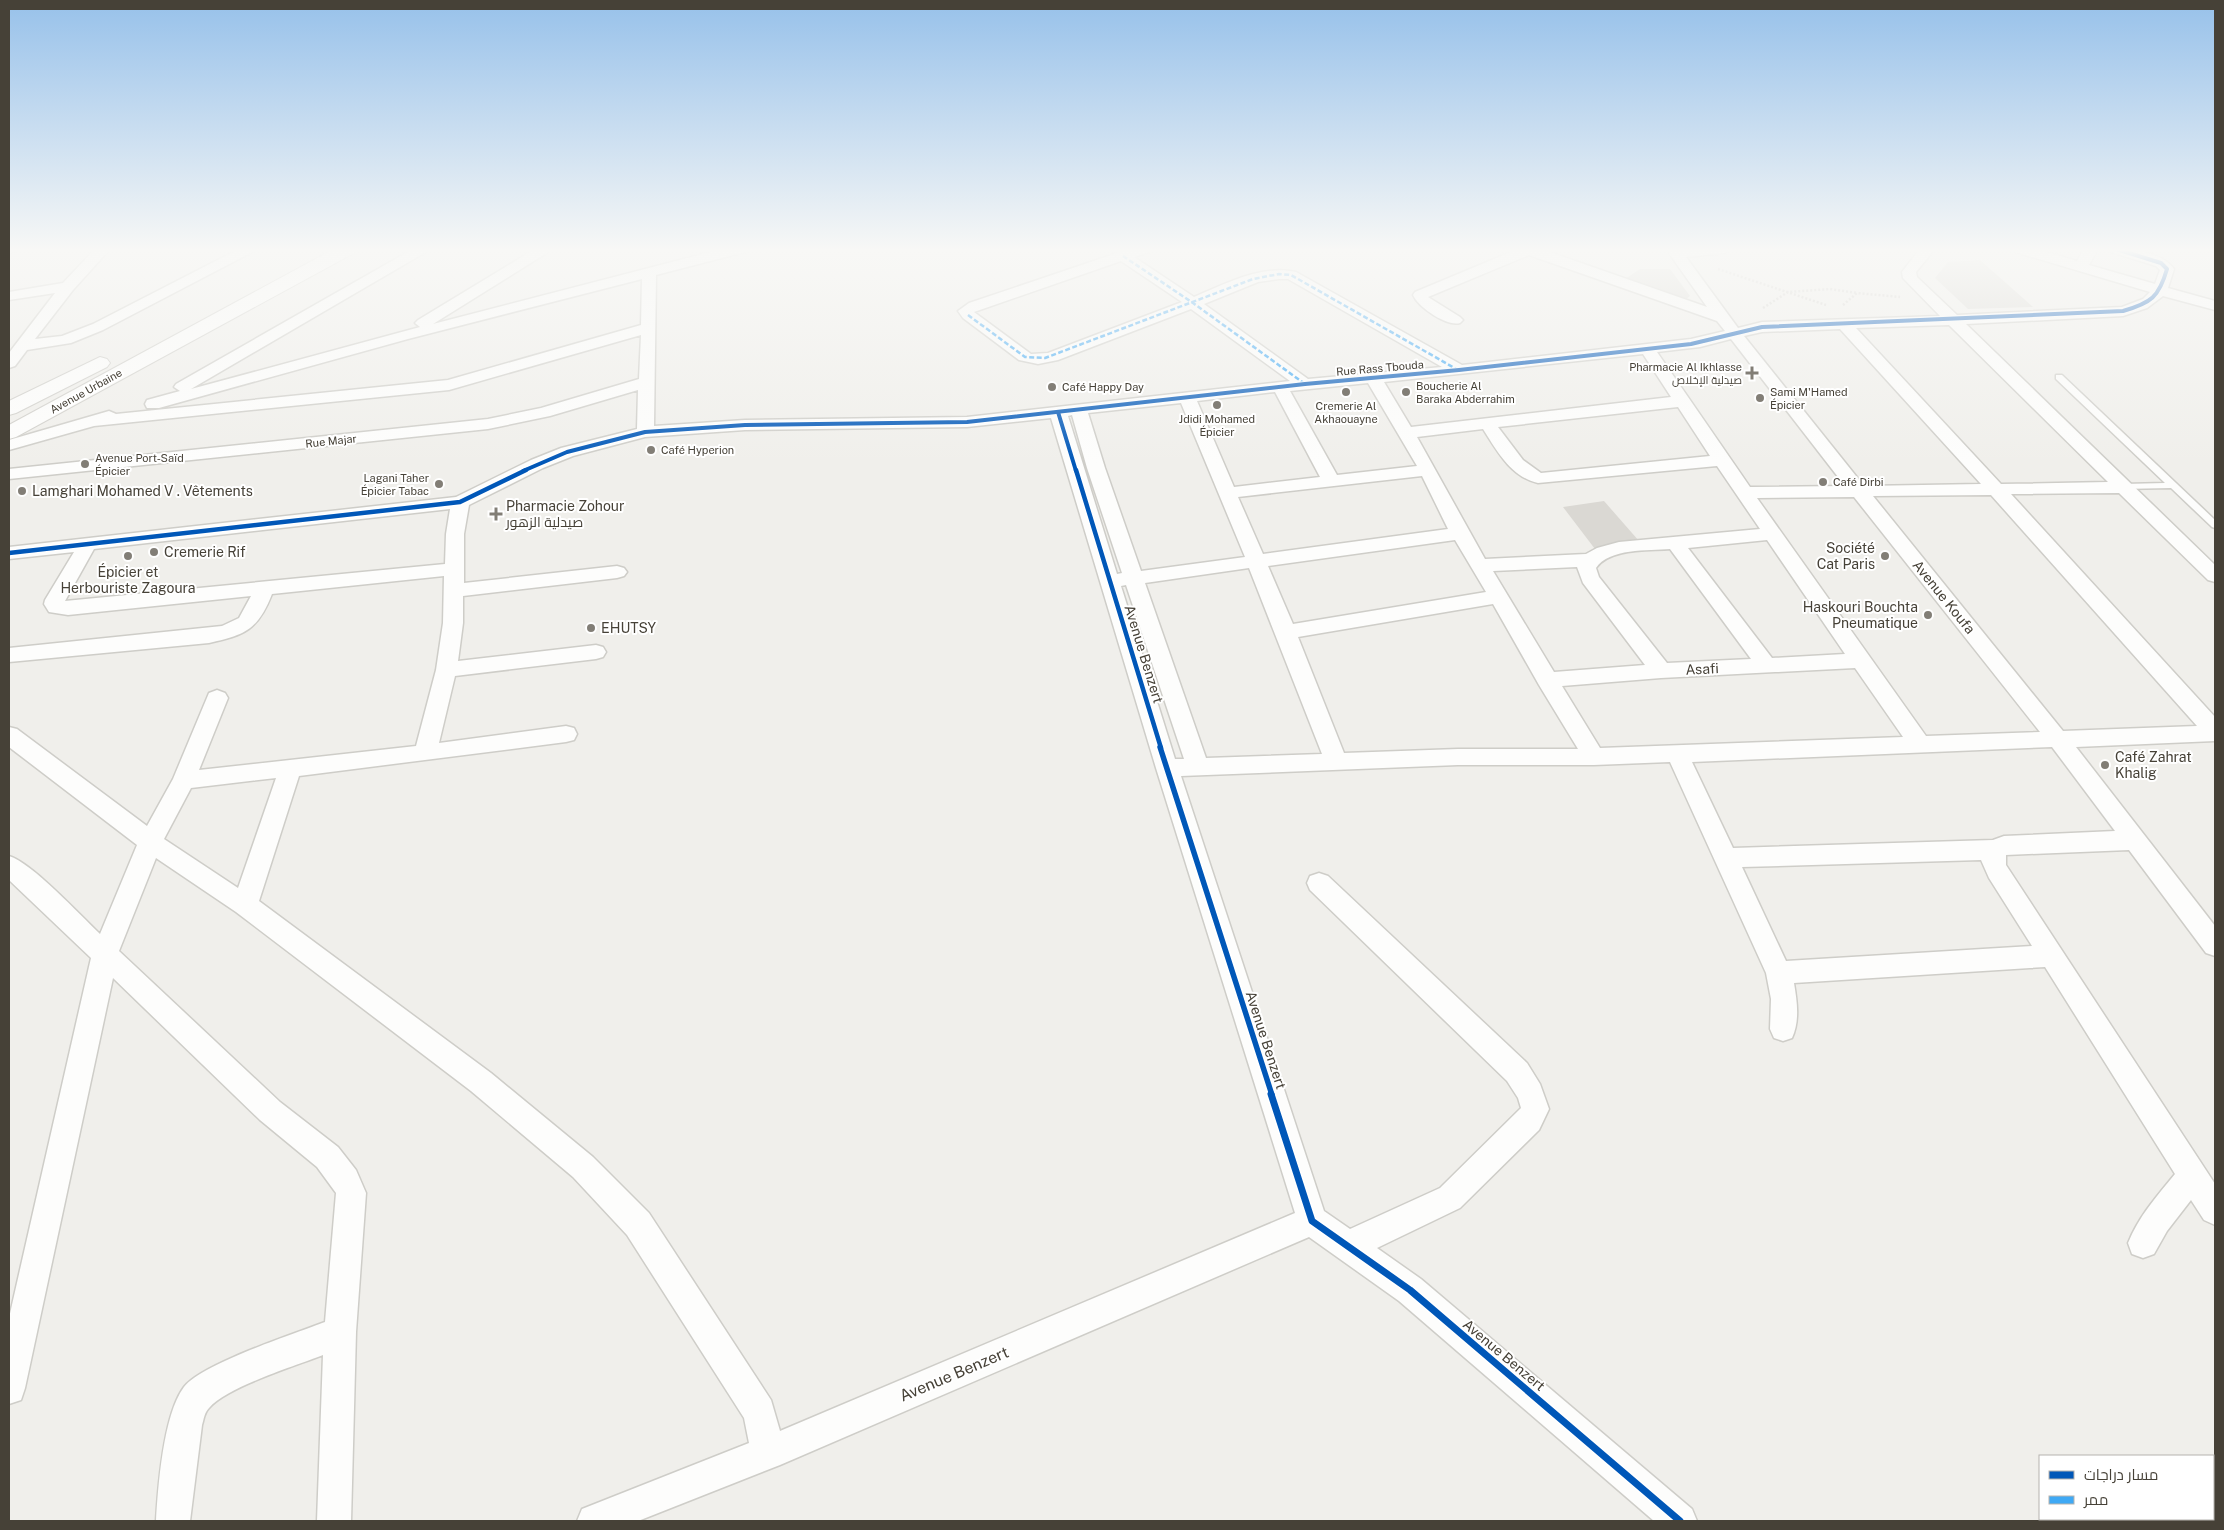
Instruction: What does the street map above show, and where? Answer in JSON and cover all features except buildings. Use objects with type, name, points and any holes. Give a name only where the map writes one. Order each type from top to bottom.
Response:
[{"type":"street","points":[[9,363],[42,320]]},
{"type":"street","points":[[21,346],[51,343],[80,334],[110,320]]},
{"type":"street","name":"Avenue Urbaine","points":[[9,409],[181,320]]},
{"type":"street","name":"Avenue Urbaine","points":[[9,433],[216,320]]},
{"type":"street","points":[[153,404],[299,320]]},
{"type":"street","points":[[403,336],[429,320]]},
{"type":"street","points":[[9,445],[153,404],[465,320]]},
{"type":"street","points":[[646,432],[650,320]]},
{"type":"street","points":[[976,320],[1030,359],[1043,359],[1148,320]]},
{"type":"street","points":[[1217,320],[1305,384]]},
{"type":"street","points":[[1371,320],[1459,370]]},
{"type":"street","name":"Avenue Koufa","points":[[1726,320],[1740,331],[1858,491],[2058,739],[2215,945]]},
{"type":"street","name":"Rue Rass Tbouda","points":[[9,553],[460,502],[537,464],[567,452],[646,432],[745,425],[967,422],[1305,384],[1374,379],[1708,342],[1740,331],[1762,327],[1943,320]]},
{"type":"street","points":[[1954,320],[2215,576]]},
{"type":"street","points":[[1844,324],[1997,490],[2215,732]]},
{"type":"street","points":[[95,421],[449,385],[650,328]]},
{"type":"street","points":[[1648,349],[1771,534],[1859,661],[1921,745]]},
{"type":"street","points":[[1374,379],[1428,470],[1460,533],[1594,758]]},
{"type":"street","name":"Rue Majar","points":[[9,474],[488,424],[536,414],[647,382]]},
{"type":"street","points":[[1280,387],[1331,481]]},
{"type":"street","points":[[1188,398],[1226,493],[1286,632],[1336,761]]},
{"type":"street","points":[[1407,433],[1683,401]]},
{"type":"street","name":"Avenue Benzert","points":[[1079,410],[1096,468],[1198,767]]},
{"type":"street","name":"Avenue Benzert","points":[[1058,412],[1167,768],[1312,1222],[1410,1290],[1680,1521]]},
{"type":"street","points":[[1488,424],[1518,466],[1527,474],[1537,478],[1554,478],[1722,460]]},
{"type":"street","points":[[1226,493],[1428,470]]},
{"type":"street","points":[[1745,493],[2124,487]]},
{"type":"street","points":[[425,753],[446,670],[453,623],[454,534],[460,502]]},
{"type":"street","points":[[1109,581],[1256,563],[1460,533]]},
{"type":"street","points":[[1480,566],[1589,560],[1598,554],[1619,548],[1771,534]]},
{"type":"street","points":[[1675,543],[1767,666]]},
{"type":"street","points":[[88,544],[55,600],[54,604],[56,607],[68,608],[453,569]]},
{"type":"street","points":[[1589,560],[1586,568],[1590,579],[1662,671]]},
{"type":"street","points":[[453,591],[618,572]]},
{"type":"street","points":[[9,655],[209,636],[234,630],[250,620],[264,588]]},
{"type":"street","points":[[1286,632],[1498,597]]},
{"type":"street","points":[[446,670],[596,652]]},
{"type":"street","name":"Asafi","points":[[1546,680],[1662,671],[1859,661]]},
{"type":"street","points":[[9,1388],[105,954],[150,842],[184,780],[217,698]]},
{"type":"street","points":[[1167,768],[1458,757],[1594,758],[2215,732]]},
{"type":"street","points":[[184,780],[425,753],[566,734]]},
{"type":"street","points":[[9,735],[150,842],[245,905],[481,1082],[534,1124],[583,1167],[638,1224],[759,1412],[768,1453]]},
{"type":"street","points":[[1676,754],[1779,973],[1784,999],[1783,1030]]},
{"type":"street","points":[[245,905],[290,768]]},
{"type":"street","points":[[1725,858],[1995,850],[2004,846],[2135,840]]},
{"type":"street","points":[[1995,850],[1992,856],[1994,864],[2215,1210]]},
{"type":"street","points":[[9,866],[30,883],[277,1117],[327,1158],[347,1179],[351,1193],[340,1332],[334,1521]]},
{"type":"street","points":[[1319,883],[1516,1072],[1530,1093],[1535,1109],[1530,1121],[1450,1198],[1348,1246]]},
{"type":"street","points":[[1779,973],[2052,956]]},
{"type":"street","points":[[2144,1243],[2156,1220],[2193,1175]]},
{"type":"street","name":"Avenue Benzert","points":[[594,1521],[768,1453],[1312,1222]]},
{"type":"street","points":[[173,1521],[185,1427],[193,1402],[202,1391],[217,1381],[340,1332]]},
{"type":"lane","points":[[2059,377],[2215,525]]},
{"type":"lane","points":[[2124,487],[2173,485]]},
{"type":"path","points":[[1740,331],[1744,320]]},
{"type":"marked path","points":[[975,320],[1025,357],[1035,359],[1052,357],[1148,320]]},
{"type":"marked path","points":[[1217,320],[1305,384]]},
{"type":"marked path","points":[[1371,320],[1458,370]]},
{"type":"cycle path","points":[[9,553],[460,502],[537,464],[567,452],[645,432],[745,425],[967,422],[1305,384],[1459,370],[1691,344],[1762,327],[1943,320]]},
{"type":"cycle path","points":[[1058,412],[1167,768],[1312,1221],[1410,1290],[1680,1521]]},
{"type":"place","name":"Pharmacie Al Ikhlasse صيدلية الإخلاص","points":[[1752,373]]},
{"type":"place","name":"Café Happy Day","points":[[1052,387]]},
{"type":"place","name":"Cremerie Al Akhaouayne","points":[[1346,392]]},
{"type":"place","name":"Boucherie Al Baraka Abderrahim","points":[[1406,392]]},
{"type":"place","name":"Sami M'Hamed Épicier","points":[[1760,398]]},
{"type":"place","name":"Jdidi Mohamed Épicier","points":[[1217,405]]},
{"type":"place","name":"Café Hyperion","points":[[651,450]]},
{"type":"place","name":"Avenue Port-Saïd Épicier","points":[[85,464]]},
{"type":"place","name":"Café Dirbi","points":[[1823,482]]},
{"type":"place","name":"Lagani Taher Épicier Tabac","points":[[439,484]]},
{"type":"place","name":"Lamghari Mohamed V . Vêtements","points":[[22,491]]},
{"type":"place","name":"Pharmacie Zohour صيدلية الزهور","points":[[496,514]]},
{"type":"place","name":"Cremerie Rif","points":[[154,552]]},
{"type":"place","name":"Épicier et Herbouriste Zagoura","points":[[128,556]]},
{"type":"place","name":"Société Cat Paris","points":[[1885,556]]},
{"type":"place","name":"Haskouri Bouchta Pneumatique","points":[[1928,615]]},
{"type":"place","name":"EHUTSY","points":[[591,628]]},
{"type":"place","name":"Café Zahrat Khalig","points":[[2105,765]]}]
